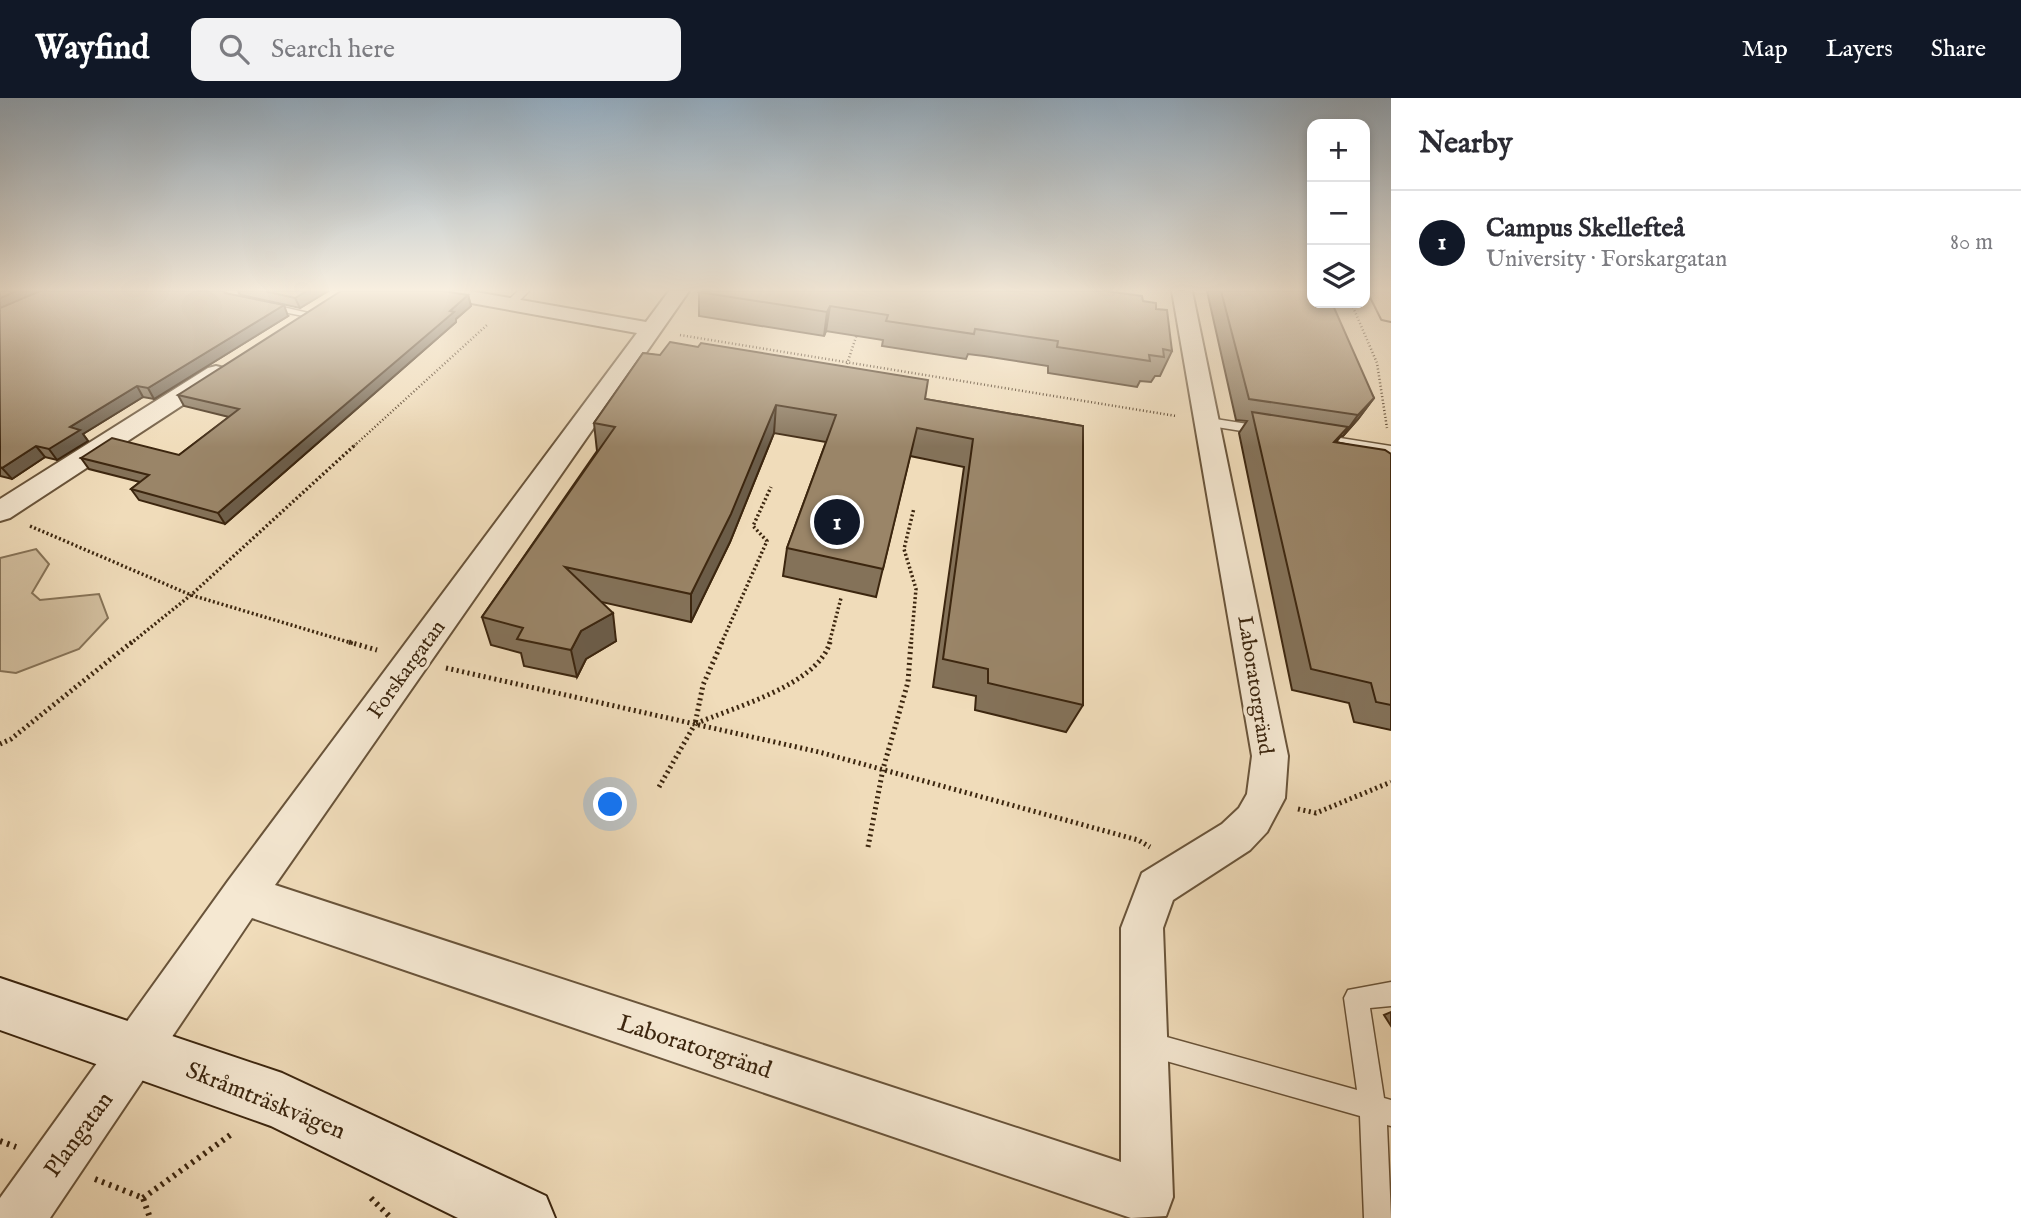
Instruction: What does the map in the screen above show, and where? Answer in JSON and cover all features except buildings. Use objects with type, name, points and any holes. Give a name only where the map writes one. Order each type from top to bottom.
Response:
[{"type":"main road","name":"Skråmträskvägen","points":[[0,1004],[282,1101],[524,1218]]},
{"type":"street","name":"Forskargatan","points":[[138,1050],[243,895],[639,343]]},
{"type":"street","name":"Laboratorgränd","points":[[243,895],[1148,1208],[1142,928],[1157,887],[1237,837],[1253,820],[1263,803],[1270,756],[1193,343]]},
{"type":"street","points":[[0,512],[241,357]]},
{"type":"street","name":"Plangatan","points":[[18,1218],[138,1050]]},
{"type":"lane","points":[[1209,422],[1391,450]]},
{"type":"lane","points":[[1377,1218],[1382,1110],[1356,998],[1391,993]]},
{"type":"lane","points":[[1145,1043],[1382,1110]]},
{"type":"path","points":[[0,744],[11,739],[191,595],[466,343]]},
{"type":"path","points":[[730,343],[1209,422]]},
{"type":"path","points":[[847,364],[854,343]]},
{"type":"path","points":[[1369,343],[1377,361],[1382,385],[1382,415],[1391,438]]},
{"type":"path","points":[[659,787],[695,724],[703,685],[767,541],[753,526],[771,487]]},
{"type":"path","points":[[868,847],[883,769],[908,682],[916,589],[904,550],[914,508]]},
{"type":"path","points":[[24,524],[191,595],[383,652]]},
{"type":"path","points":[[695,724],[803,678],[826,656],[841,598]]},
{"type":"path","points":[[438,666],[883,769],[1138,840],[1188,868]]},
{"type":"path","points":[[1263,803],[1316,813],[1391,782]]},
{"type":"path","points":[[143,1198],[233,1133],[247,1136]]},
{"type":"path","points":[[0,1141],[11,1145]]},
{"type":"path","points":[[102,1181],[143,1198]]},
{"type":"path","points":[[364,1190],[391,1218]]},
{"type":"path","points":[[143,1198],[149,1218]]},
{"type":"shaded area","points":[[36,549],[49,564],[32,593],[40,600],[99,594],[108,618],[79,649],[16,673],[0,671],[0,558]]},
{"type":"place","name":"Campus Skellefteå","points":[[837,522]]}]
